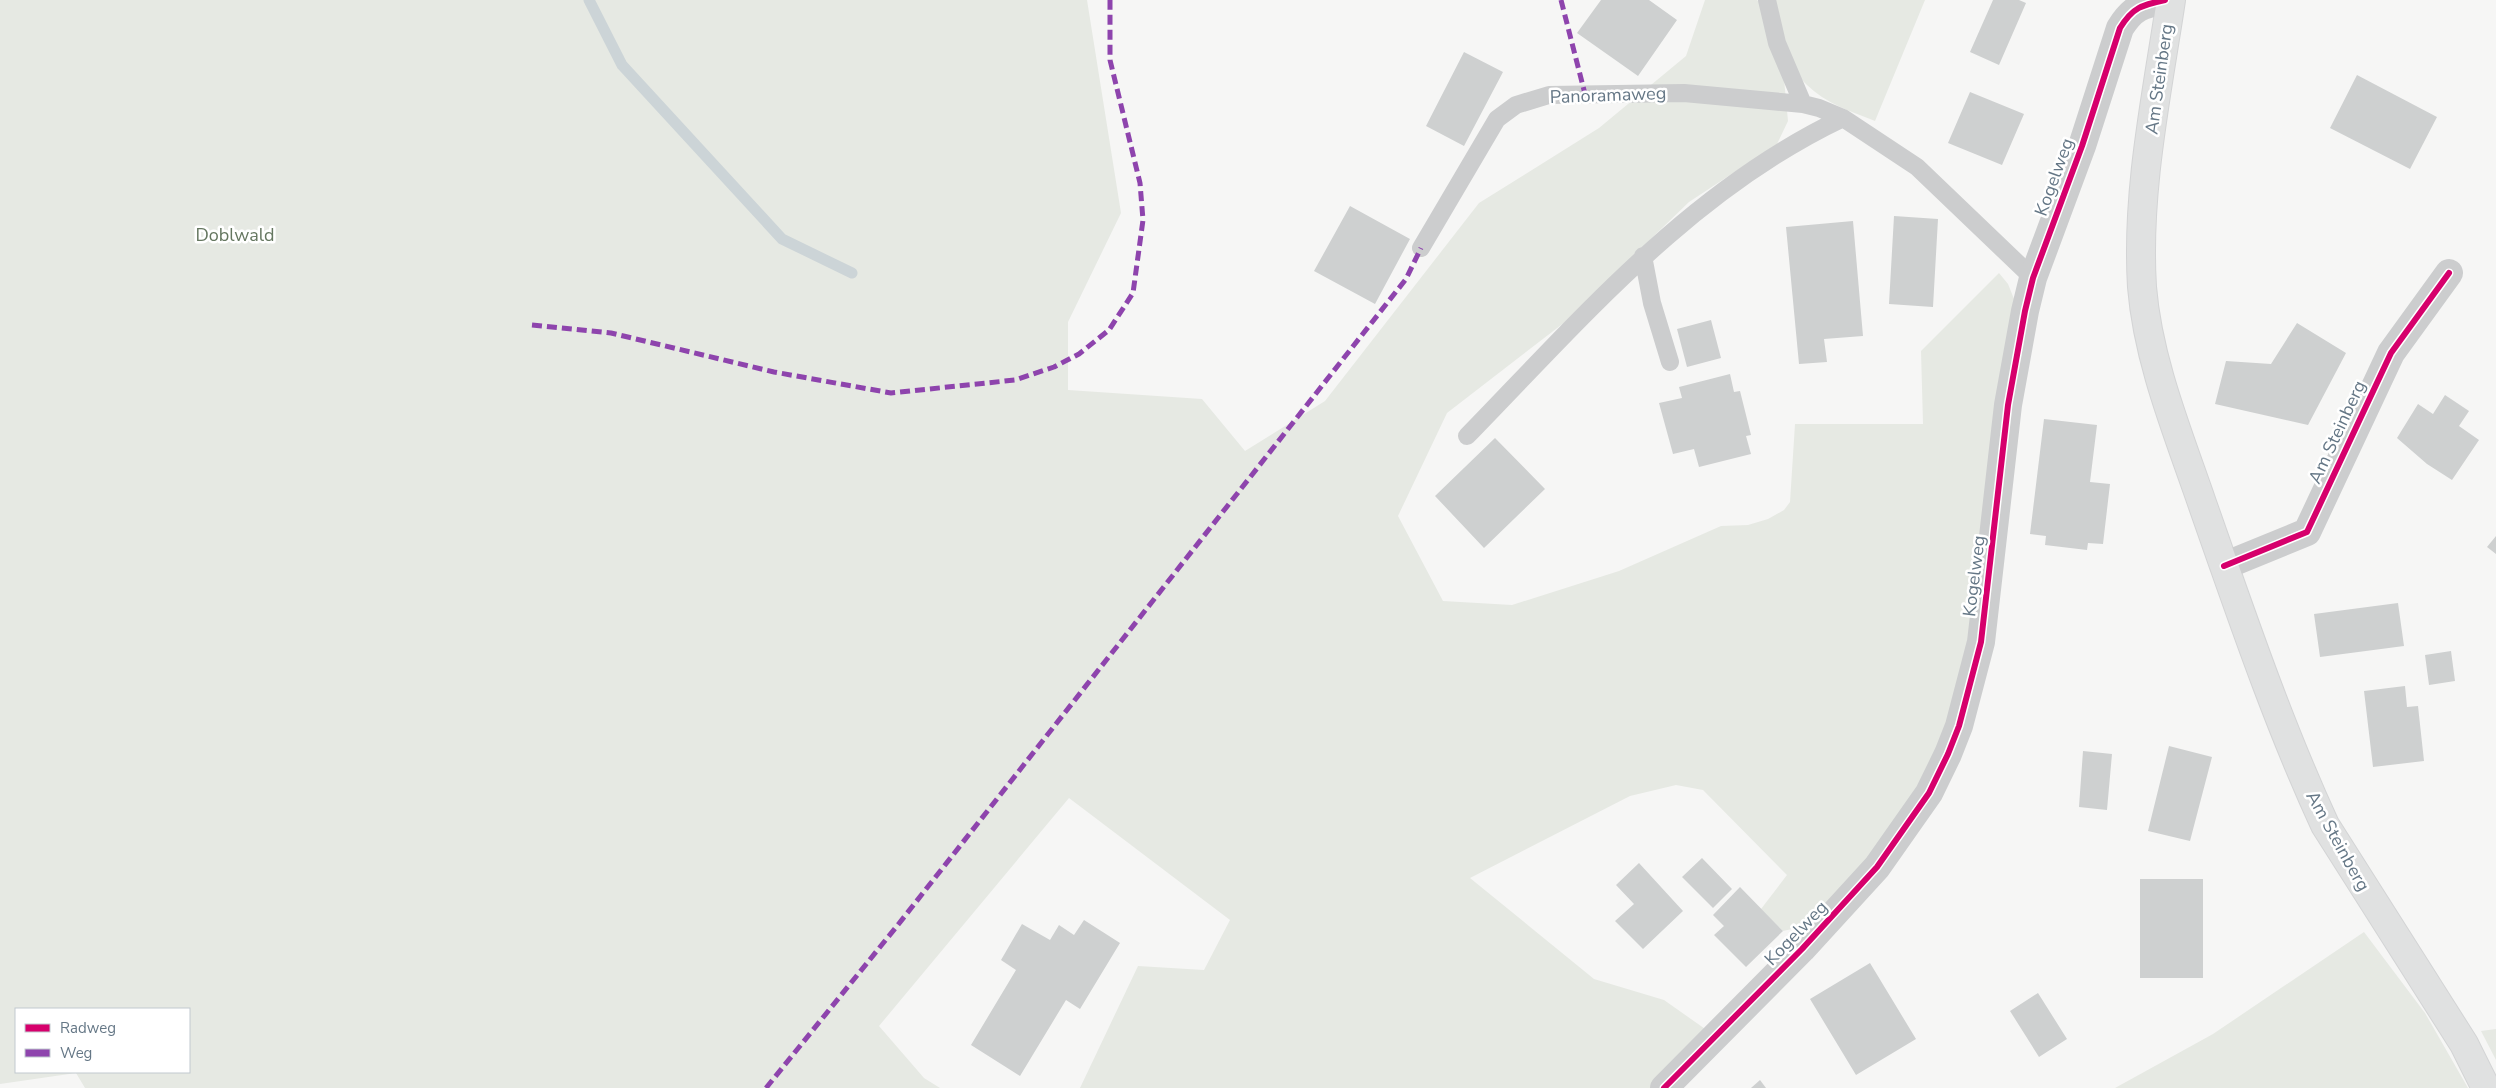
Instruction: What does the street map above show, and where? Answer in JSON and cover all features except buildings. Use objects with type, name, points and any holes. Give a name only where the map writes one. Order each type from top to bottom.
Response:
[{"type":"main road","name":"Am Steinberg","points":[[2170,0],[2144,179],[2142,287],[2148,332],[2159,374],[2224,566],[2278,716],[2325,825],[2464,1044],[2486,1088]]},
{"type":"street","name":"Kogelweg","points":[[1664,1088],[1802,949],[1877,867],[1929,794],[1948,754],[1960,726],[1981,642],[2016,352],[2033,278],[2082,146],[2120,28],[2130,12],[2143,5],[2165,0]]},
{"type":"street","name":"Am Steinberg","points":[[2224,566],[2307,532],[2391,353],[2449,273]]},
{"type":"lane","points":[[1767,0],[1777,43],[1803,104]]},
{"type":"lane","name":"Panoramaweg","points":[[1421,248],[1497,119],[1516,105],[1549,95],[1684,93],[1803,104],[1842,118],[1917,167],[2033,278]]},
{"type":"lane","points":[[1468,436],[1643,256],[1692,213],[1752,170],[1806,136],[1842,118]]},
{"type":"lane","points":[[1643,256],[1652,303],[1670,362]]},
{"type":"green space","name":"Doblwald","points":[[0,0],[1087,0],[1121,213],[1068,322],[1068,390],[1202,399],[1245,451],[1325,401],[1479,203],[1599,128],[1686,56],[1705,0],[1757,0],[1761,4],[1784,79],[1788,121],[1777,144],[1689,202],[1565,322],[1447,413],[1398,516],[1443,601],[1512,605],[1619,571],[1721,526],[1748,525],[1768,519],[1784,510],[1790,502],[1795,424],[1923,424],[1921,351],[1999,273],[2008,284],[2014,299],[1972,641],[1951,723],[1898,824],[1814,924],[1783,931],[1761,909],[1787,875],[1703,790],[1676,785],[1630,796],[1470,878],[1594,979],[1664,1000],[1708,1031],[1651,1088],[1080,1088],[1138,966],[1204,970],[1230,920],[1069,798],[879,1026],[924,1078],[940,1088],[85,1088],[76,1073],[0,1084]]},
{"type":"green space","points":[[1775,0],[1925,0],[1875,121],[1830,102],[1814,91],[1800,77],[1785,45]]},
{"type":"green space","points":[[2364,932],[2425,1013],[2468,1088],[2115,1088],[2213,1034]]},
{"type":"green space","points":[[2496,1029],[2496,1060],[2481,1031]]},
{"type":"waterway","points":[[589,0],[622,65],[782,239],[852,273]]},
{"type":"marked path","points":[[532,325],[611,333],[774,372],[891,393],[1015,380],[1054,367],[1079,354],[1109,330],[1133,293],[1143,220],[1140,183],[1110,60],[1110,0]]},
{"type":"marked path","points":[[1561,0],[1585,94]]},
{"type":"marked path","points":[[766,1088],[897,926],[1406,279],[1421,248]]},
{"type":"cycle path","points":[[1664,1088],[1802,949],[1877,867],[1929,793],[1948,754],[1959,726],[1981,642],[2008,405],[2033,278],[2082,146],[2120,28],[2134,11],[2165,0]]},
{"type":"cycle path","points":[[2224,566],[2307,532],[2391,353],[2449,273]]}]
